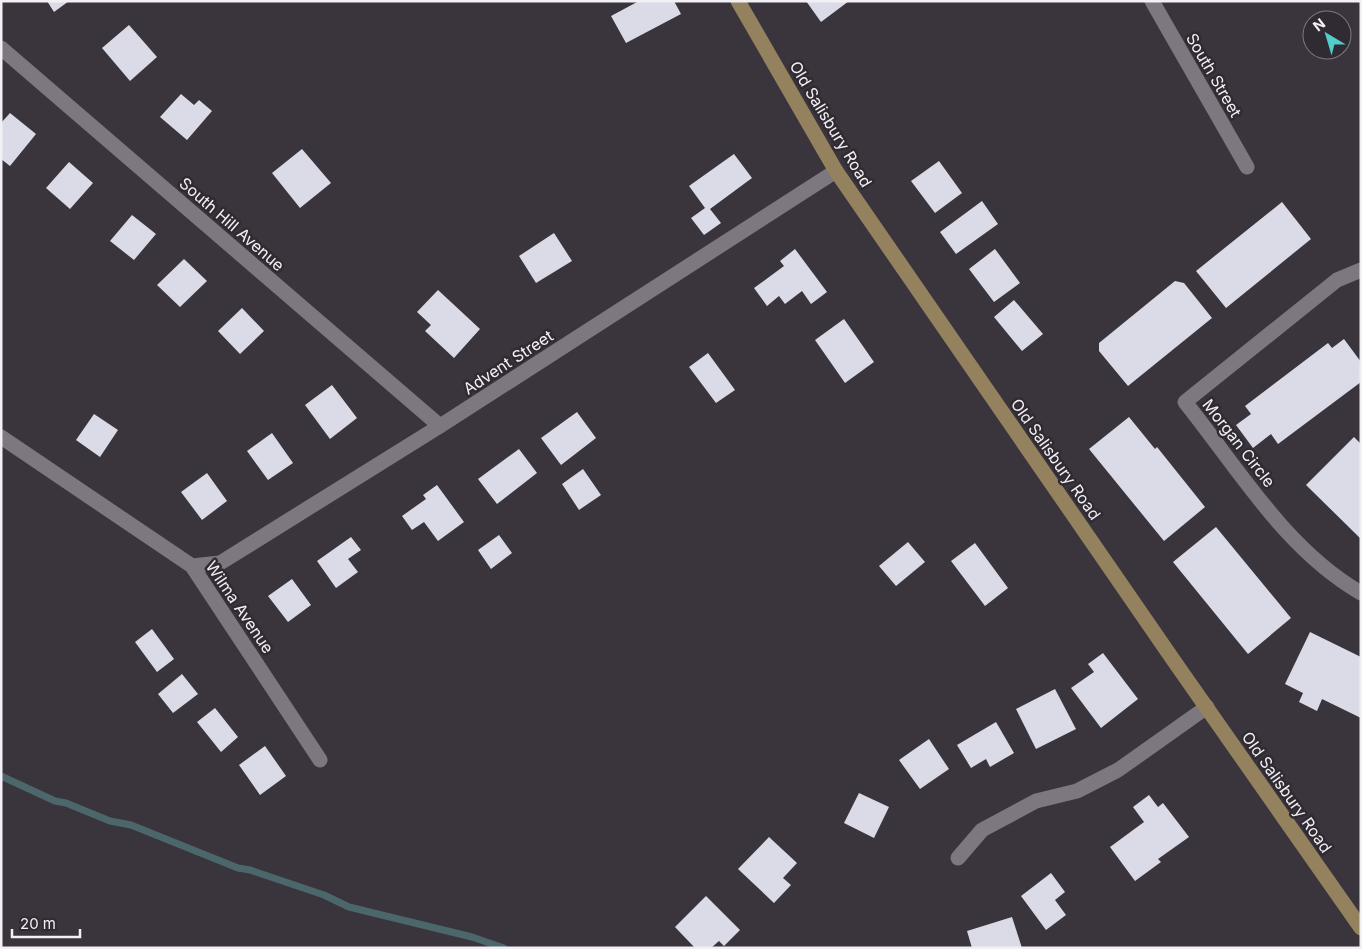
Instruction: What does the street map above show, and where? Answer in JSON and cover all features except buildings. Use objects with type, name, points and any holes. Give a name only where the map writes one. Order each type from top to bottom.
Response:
[{"type":"main road","name":"Old Salisbury Road","points":[[738,1],[836,171],[1361,928]]},
{"type":"street","name":"South Street","points":[[1152,1],[1247,167]]},
{"type":"street","name":"South Hill Avenue","points":[[1,48],[440,426]]},
{"type":"street","name":"Advent Street","points":[[192,566],[220,563],[440,426],[836,171]]},
{"type":"street","name":"Morgan Circle","points":[[1361,270],[1337,280],[1185,402],[1292,537],[1324,567],[1361,593]]},
{"type":"street","name":"Wilma Avenue","points":[[1,437],[192,566],[320,760]]},
{"type":"street","points":[[958,858],[982,830],[1036,800],[1077,791],[1118,770],[1207,707]]},
{"type":"waterway","points":[[1,776],[55,801],[66,803],[110,821],[131,825],[238,868],[250,870],[324,895],[349,907],[472,937],[504,948]]}]
